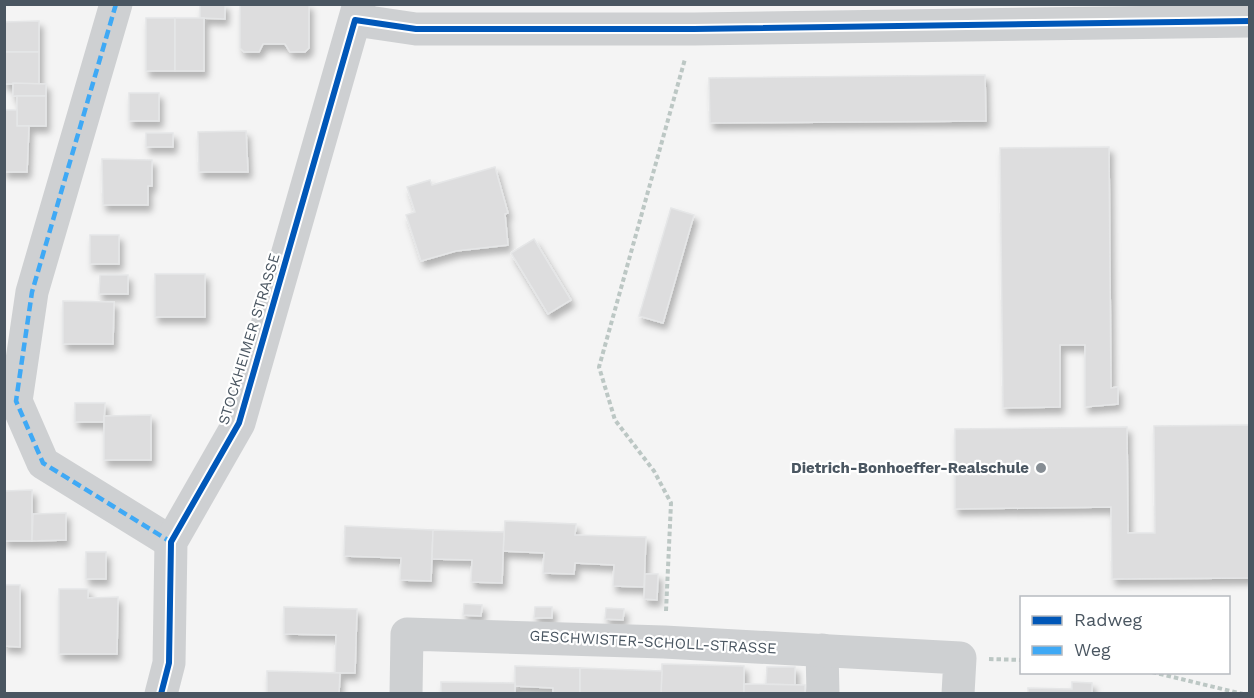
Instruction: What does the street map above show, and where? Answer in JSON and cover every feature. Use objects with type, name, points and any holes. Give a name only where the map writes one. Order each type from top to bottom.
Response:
[{"type":"street","points":[[116,4],[32,292],[16,401],[44,463],[171,542]]},
{"type":"street","points":[[357,12],[416,29],[694,29],[1250,21]]},
{"type":"street","name":"STOCKHEIMER STRASSE","points":[[161,693],[169,663],[171,542],[239,423],[357,12]]},
{"type":"street","name":"GESCHWISTER-SCHOLL-STRASSE","points":[[406,693],[407,634],[664,642],[960,658],[958,693]]},
{"type":"street","points":[[822,650],[823,693]]},
{"type":"path","points":[[664,642],[671,503],[654,471],[615,420],[599,367],[694,29]]},
{"type":"path","points":[[1161,674],[1243,693]]},
{"type":"building","points":[[225,4],[225,19],[200,18],[200,5]]},
{"type":"building","points":[[240,4],[309,4],[309,48],[305,52],[290,52],[285,44],[263,44],[259,52],[244,52],[240,48]]},
{"type":"building","points":[[146,18],[175,18],[175,71],[146,71]]},
{"type":"building","points":[[175,18],[204,18],[204,71],[175,71]]},
{"type":"building","points":[[39,21],[39,52],[4,52],[4,22]]},
{"type":"building","points":[[4,52],[39,52],[39,84],[4,84]]},
{"type":"building","points":[[985,75],[986,121],[710,123],[709,78]]},
{"type":"building","points":[[13,83],[46,84],[46,96],[13,96]]},
{"type":"building","points":[[129,93],[159,93],[159,121],[129,121]]},
{"type":"building","points":[[17,96],[46,96],[46,126],[17,126]]},
{"type":"building","points":[[4,110],[17,110],[17,126],[29,126],[27,172],[4,172]]},
{"type":"building","points":[[246,131],[248,172],[199,172],[198,132]]},
{"type":"building","points":[[146,133],[173,133],[173,147],[146,147]]},
{"type":"building","points":[[1109,147],[1111,388],[1118,387],[1118,404],[1085,407],[1085,345],[1060,345],[1060,407],[1003,408],[1000,148]]},
{"type":"building","points":[[102,159],[152,160],[152,186],[148,186],[148,205],[103,205]]},
{"type":"building","points":[[495,167],[508,213],[505,214],[508,245],[456,251],[421,261],[406,215],[415,212],[407,187],[430,180],[432,185]]},
{"type":"building","points":[[671,208],[694,215],[663,323],[639,316]]},
{"type":"building","points":[[90,235],[119,235],[119,264],[90,264]]},
{"type":"building","points":[[534,239],[571,300],[548,314],[511,253]]},
{"type":"building","points":[[155,274],[205,274],[205,317],[155,317]]},
{"type":"building","points":[[100,275],[128,275],[128,294],[99,294]]},
{"type":"building","points":[[63,301],[114,302],[113,344],[63,344]]},
{"type":"building","points":[[75,403],[105,403],[104,422],[75,422]]},
{"type":"building","points":[[151,415],[151,460],[104,460],[104,416]]},
{"type":"building","name":"Dietrich-Bonhoeffer-Realschule","points":[[1250,425],[1250,578],[1112,579],[1111,507],[955,509],[955,429],[1127,427],[1128,533],[1155,533],[1154,426]]},
{"type":"building","points":[[32,490],[32,541],[4,541],[4,491]]},
{"type":"building","points":[[66,513],[66,540],[32,541],[33,514]]},
{"type":"building","points":[[505,521],[576,524],[575,535],[646,537],[644,587],[613,586],[614,565],[575,563],[574,574],[543,573],[544,553],[503,551]]},
{"type":"building","points":[[345,526],[433,530],[431,581],[400,580],[401,558],[344,556]]},
{"type":"building","points":[[433,530],[504,532],[502,583],[471,582],[472,560],[432,559]]},
{"type":"building","points":[[86,552],[106,552],[106,579],[86,579]]},
{"type":"building","points":[[645,574],[658,574],[657,600],[644,599]]},
{"type":"building","points":[[4,585],[20,585],[20,647],[4,646]]},
{"type":"building","points":[[59,589],[88,589],[88,598],[118,597],[117,654],[59,654]]},
{"type":"building","points":[[464,604],[482,605],[481,616],[463,615]]},
{"type":"building","points":[[284,607],[357,609],[355,673],[335,673],[336,635],[284,634]]},
{"type":"building","points":[[535,607],[552,607],[552,618],[534,618]]},
{"type":"building","points":[[606,608],[624,609],[623,620],[605,619]]},
{"type":"building","points":[[662,664],[744,666],[744,694],[661,693]]},
{"type":"building","points":[[515,666],[580,668],[580,694],[553,694],[553,688],[515,686]]},
{"type":"building","points":[[767,667],[795,667],[795,685],[766,684]]},
{"type":"building","points":[[580,668],[662,671],[661,694],[580,694]]},
{"type":"building","points":[[267,671],[340,673],[339,694],[267,694]]},
{"type":"building","points":[[441,682],[515,683],[515,694],[441,694]]},
{"type":"building","points":[[1072,682],[1092,683],[1092,694],[1028,694],[1028,688],[1072,689]]},
{"type":"building","points":[[744,684],[805,685],[805,694],[744,694]]},
{"type":"marked path","points":[[116,4],[32,292],[16,401],[43,463],[171,542]]},
{"type":"cycle path","points":[[161,694],[169,663],[171,542],[239,423],[355,20],[416,29],[694,29],[1250,21]]},
{"type":"place","name":"Dietrich-Bonhoeffer-Realschule","points":[[1041,468]]}]
